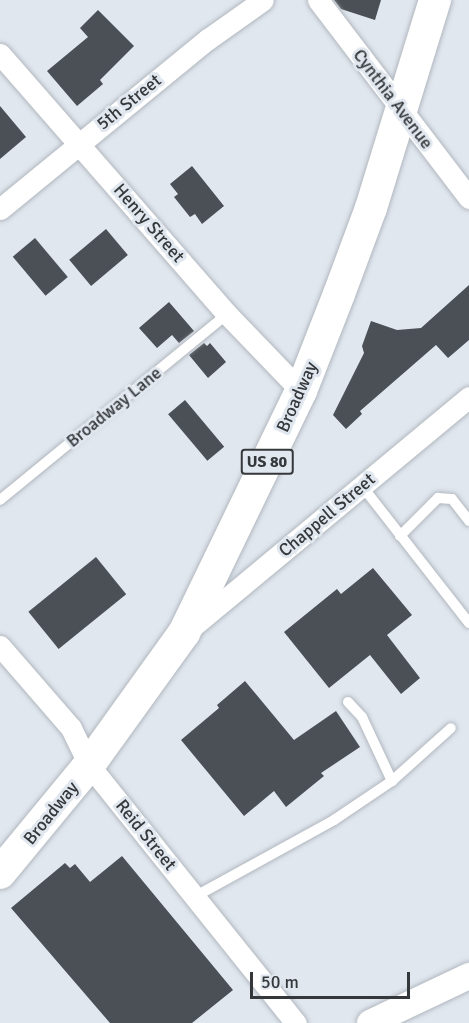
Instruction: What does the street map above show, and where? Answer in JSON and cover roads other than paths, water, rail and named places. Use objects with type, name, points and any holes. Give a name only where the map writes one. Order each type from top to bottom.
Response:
[{"type":"main road","name":"Broadway","points":[[0,873],[89,765],[184,633],[301,391],[371,208],[435,0]]},
{"type":"street","name":"5th Street","points":[[0,209],[208,39],[263,0]]},
{"type":"street","name":"Cynthia Avenue","points":[[318,0],[469,198]]},
{"type":"street","name":"Henry Street","points":[[0,54],[80,142],[227,314],[301,391]]},
{"type":"street","name":"Chappell Street","points":[[184,633],[469,396]]},
{"type":"street","name":"Reid Street","points":[[0,646],[71,728],[89,765],[296,1023]]},
{"type":"street","points":[[370,1023],[469,976]]},
{"type":"lane","name":"Broadway Lane","points":[[0,500],[227,314]]},
{"type":"lane","points":[[362,486],[469,623]]},
{"type":"lane","points":[[400,536],[438,498],[452,499],[469,521]]},
{"type":"lane","points":[[348,702],[362,717],[392,781]]},
{"type":"lane","points":[[196,896],[334,820],[392,781],[451,728]]}]
